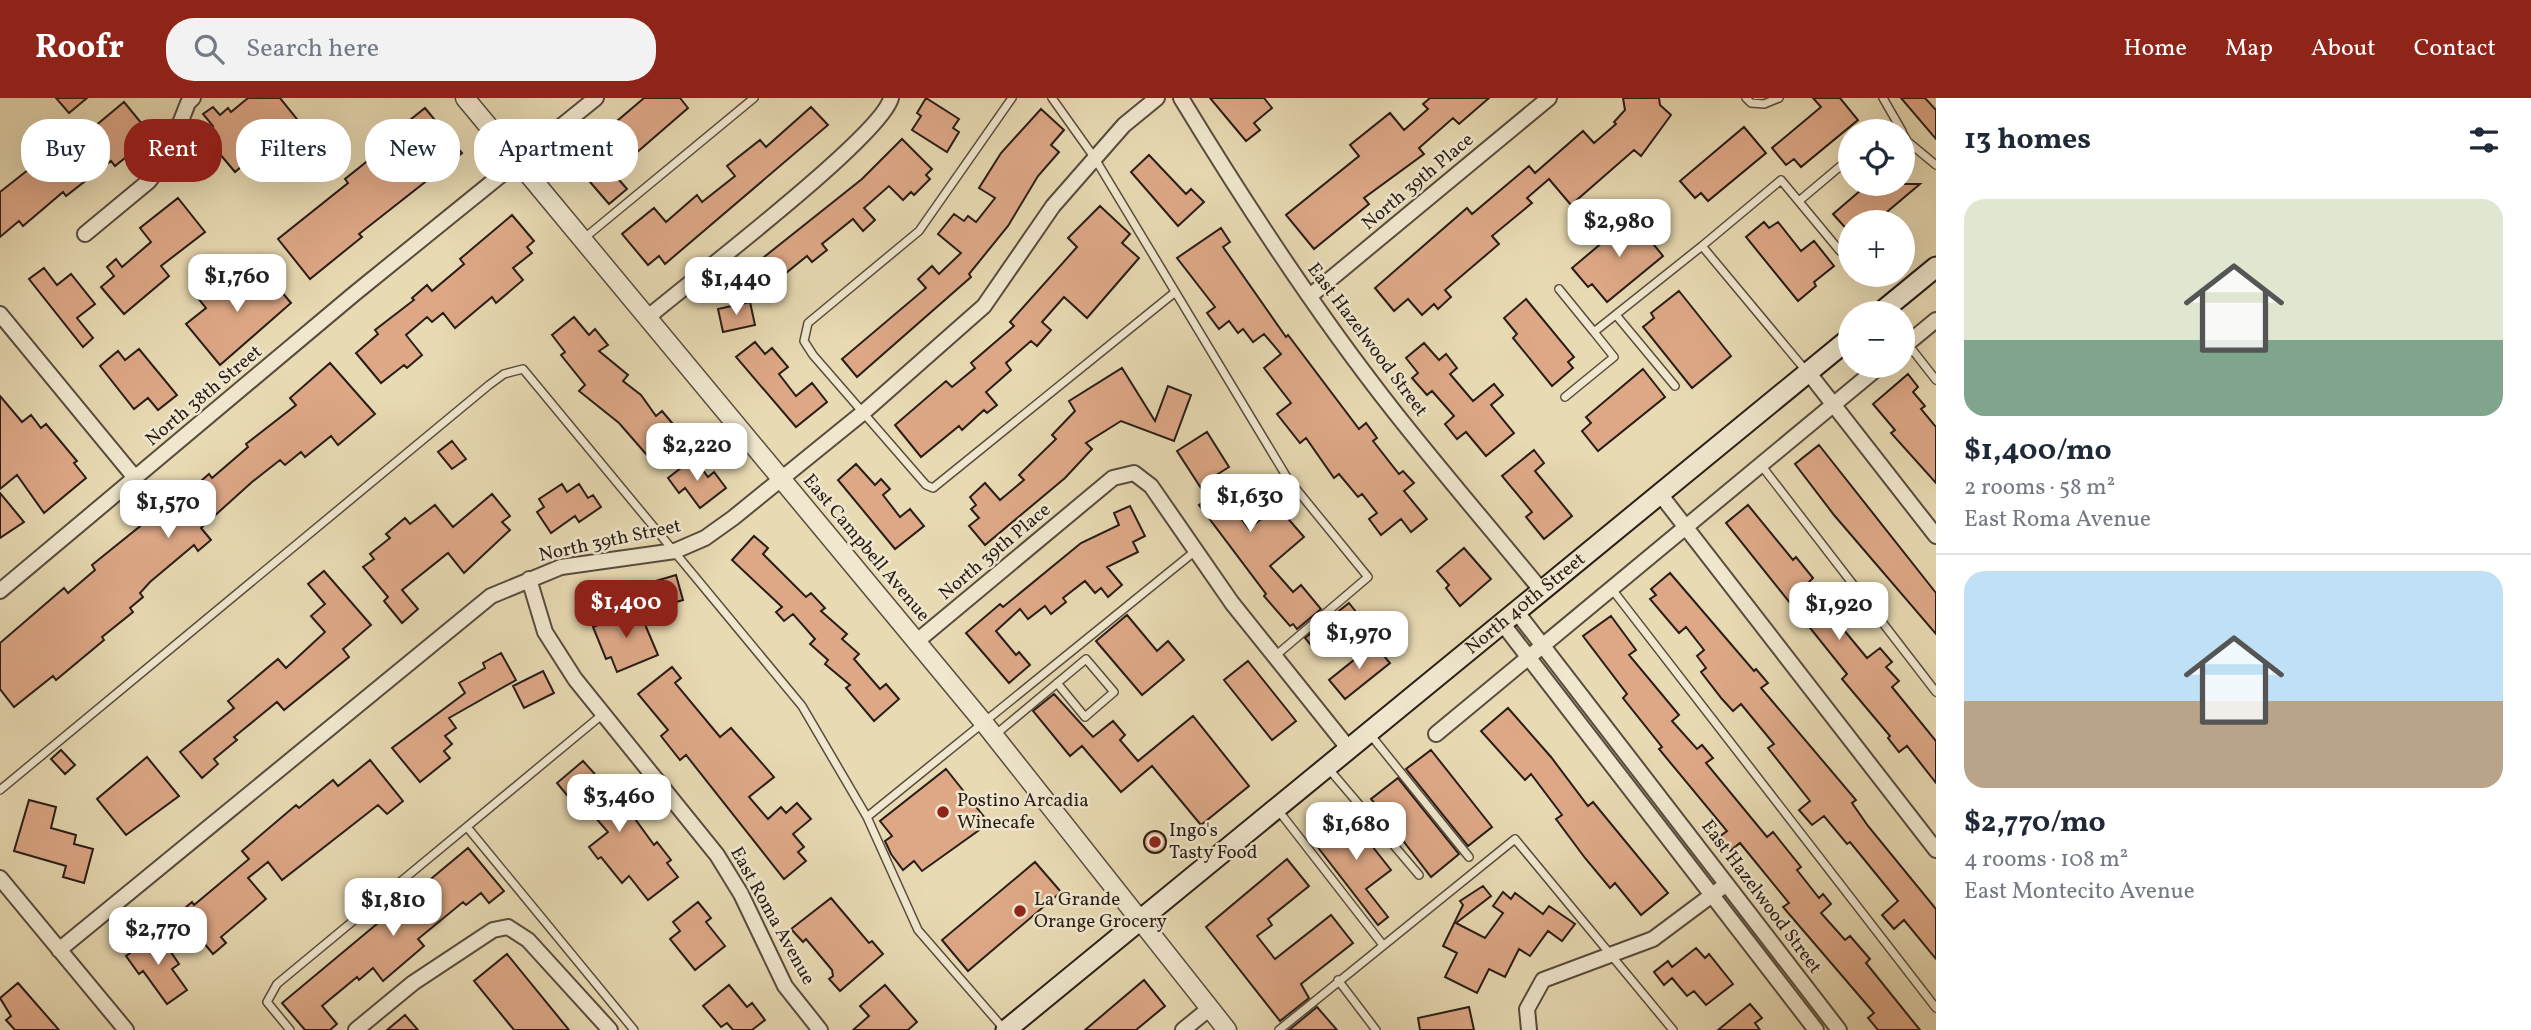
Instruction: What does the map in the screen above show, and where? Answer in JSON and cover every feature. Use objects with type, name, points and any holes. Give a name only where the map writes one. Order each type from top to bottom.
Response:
[{"type":"main road","points":[[1895,301],[1936,268]]},
{"type":"main road","name":"North 40th Street","points":[[1005,1030],[1277,810],[1838,348]]},
{"type":"street","points":[[85,234],[149,181],[165,161],[188,103],[193,98]]},
{"type":"street","name":"East Campbell Avenue","points":[[465,98],[482,119]]},
{"type":"street","name":"North 38th Street","points":[[569,119],[596,98]]},
{"type":"street","points":[[647,318],[812,183],[888,108],[891,98]]},
{"type":"street","name":"North 39th Street","points":[[59,950],[491,596],[561,567],[675,551],[705,538],[782,480],[984,306],[1053,206],[1124,125],[1157,98]]},
{"type":"street","name":"East Hazelwood Street","points":[[1181,98],[1239,194],[1392,409],[1541,590]]},
{"type":"street","name":"North 39th Place","points":[[1310,296],[1549,98]]},
{"type":"street","name":"North 38th Street","points":[[0,591],[491,182]]},
{"type":"street","name":"East Campbell Avenue","points":[[534,182],[989,729],[1142,919],[1227,1030]]},
{"type":"street","points":[[0,314],[136,479]]},
{"type":"street","points":[[1915,337],[1936,320]]},
{"type":"street","points":[[1808,372],[1936,536]]},
{"type":"street","points":[[1436,734],[1528,655],[1865,378]]},
{"type":"street","name":"North 39th Place","points":[[916,642],[1114,478],[1134,473],[1151,486],[1194,552]]},
{"type":"street","points":[[1660,494],[1936,850]]},
{"type":"street","points":[[1194,552],[1349,749]]},
{"type":"street","name":"East Roma Avenue","points":[[529,579],[545,632],[575,679],[717,855],[741,894],[785,986],[820,1030]]},
{"type":"street","name":"East Hazelwood Street","points":[[1509,617],[1542,644],[1839,1030]]},
{"type":"street","name":"East Hazelwood Street","points":[[1509,617],[1528,655],[1816,1030]]},
{"type":"street","points":[[1638,798],[1653,786]]},
{"type":"street","points":[[0,878],[126,1030]]},
{"type":"street","points":[[1529,1030],[1527,1009],[1543,980],[1653,939],[1726,884]]},
{"type":"street","points":[[356,1030],[413,983],[493,929],[508,927],[528,940],[610,1030]]},
{"type":"street","points":[[1184,1030],[1210,1008]]},
{"type":"lane","points":[[582,240],[754,98]]},
{"type":"lane","points":[[1012,98],[919,231],[808,323],[804,341],[926,485],[933,488],[1174,293]]},
{"type":"lane","points":[[1052,98],[1094,157],[1288,479],[1368,577],[1274,657]]},
{"type":"lane","points":[[1746,98],[1751,103],[1763,104],[1779,98]]},
{"type":"lane","points":[[1883,98],[1895,119]]},
{"type":"lane","points":[[1915,148],[1936,165]]},
{"type":"lane","points":[[1799,201],[1838,168]]},
{"type":"lane","points":[[1594,332],[1782,180],[1838,249]]},
{"type":"lane","points":[[1702,246],[1808,372]]},
{"type":"lane","points":[[1559,289],[1614,357],[1565,397]]},
{"type":"lane","points":[[1616,314],[1675,386]]},
{"type":"lane","points":[[1915,356],[1936,380]]},
{"type":"lane","points":[[0,790],[504,374],[523,369],[802,706],[867,817],[918,930],[1005,1030]]},
{"type":"lane","points":[[1760,465],[1936,692]]},
{"type":"lane","points":[[989,729],[1194,552]]},
{"type":"lane","points":[[1611,588],[1936,1008]]},
{"type":"lane","points":[[867,817],[1057,683],[1086,659],[1114,692],[1085,717],[1057,683]]},
{"type":"lane","points":[[290,1030],[267,1002],[277,984],[603,713]]},
{"type":"lane","points":[[1369,732],[1469,857]]},
{"type":"lane","points":[[1328,767],[1419,875]]},
{"type":"lane","points":[[1277,810],[1383,945]]},
{"type":"lane","points":[[467,827],[635,1030]]},
{"type":"lane","points":[[1279,1030],[1515,839],[1673,1030]]},
{"type":"lane","points":[[1338,980],[1376,1030]]},
{"type":"building","points":[[56,98],[87,98],[69,113]]},
{"type":"building","points":[[248,98],[280,98],[297,119],[236,119],[235,172],[222,157],[222,119],[207,119],[203,114],[213,107],[220,115],[228,108],[231,112]]},
{"type":"building","points":[[644,98],[680,98],[688,108],[638,151],[638,119],[619,119]]},
{"type":"building","points":[[926,98],[959,119],[953,128],[959,132],[947,152],[912,130],[921,116],[917,113]]},
{"type":"building","points":[[1210,98],[1264,98],[1272,108],[1254,123],[1260,130],[1246,141]]},
{"type":"building","points":[[1430,98],[1489,98],[1459,124],[1453,118],[1419,148],[1424,154],[1364,198],[1369,204],[1314,249],[1286,215],[1359,156],[1350,145],[1390,113],[1404,130],[1428,109],[1423,104]]},
{"type":"building","points":[[1623,98],[1659,98],[1660,105],[1671,115],[1641,156],[1634,150],[1571,205],[1549,179],[1527,198],[1532,203],[1492,236],[1499,244],[1445,290],[1451,297],[1438,309],[1434,304],[1422,315],[1408,299],[1394,311],[1375,288],[1467,208],[1472,214],[1529,166],[1535,173],[1583,131],[1594,143],[1616,124],[1614,122],[1625,110]]},
{"type":"building","points":[[1813,98],[1840,98],[1857,119],[1838,119],[1838,136],[1801,167],[1794,159],[1786,165],[1772,148],[1821,107]]},
{"type":"building","points":[[1901,98],[1925,98],[1936,110],[1936,139]]},
{"type":"building","points":[[124,102],[138,119],[124,119],[124,159],[115,166],[110,162],[110,119],[104,119]]},
{"type":"building","points":[[811,107],[828,125],[665,264],[659,256],[648,265],[622,234],[654,208],[666,222],[697,195],[702,202],[735,176],[727,166],[760,140],[766,147]]},
{"type":"building","points":[[425,108],[434,119],[411,119]]},
{"type":"building","points":[[1041,109],[1064,130],[1051,145],[1059,152],[1038,176],[1008,226],[969,274],[971,277],[857,377],[842,359],[926,288],[918,279],[932,266],[939,274],[961,253],[938,234],[954,214],[964,221],[968,216],[976,222],[995,198],[979,188],[1001,153]]},
{"type":"building","points":[[1744,127],[1766,153],[1708,201],[1701,193],[1695,198],[1680,181]]},
{"type":"building","points":[[902,139],[932,169],[926,175],[930,179],[914,195],[911,192],[903,200],[889,186],[864,208],[875,220],[863,231],[853,219],[822,244],[827,250],[812,262],[807,256],[770,286],[754,265],[862,179]]},
{"type":"building","points":[[1149,155],[1186,194],[1191,189],[1204,202],[1178,226],[1131,172]]},
{"type":"building","points":[[365,163],[365,182],[425,182],[359,234],[362,237],[310,279],[278,239],[347,182],[351,182],[351,174]]},
{"type":"building","points":[[21,175],[21,182],[84,182],[66,196],[63,192],[23,226],[19,221],[0,237],[0,192]]},
{"type":"building","points":[[590,182],[621,182],[627,189],[609,204]]},
{"type":"building","points":[[1854,196],[1906,196],[1889,210],[1838,210],[1838,220],[1833,214]]},
{"type":"building","points":[[178,198],[205,232],[161,266],[169,276],[124,314],[101,287],[114,276],[107,267],[116,259],[122,267],[151,242],[140,228]]},
{"type":"building","points":[[1100,206],[1130,234],[1122,243],[1139,258],[1087,318],[1064,297],[1042,322],[1051,330],[1037,346],[1031,341],[1006,363],[1011,370],[986,392],[997,405],[987,413],[984,410],[962,430],[959,426],[921,457],[895,425],[946,381],[952,387],[975,368],[971,363],[1014,326],[1010,322],[1077,247],[1068,238]]},
{"type":"building","points":[[512,215],[534,241],[527,247],[532,253],[513,268],[523,280],[496,303],[492,297],[455,328],[443,313],[432,322],[427,317],[406,335],[422,355],[407,368],[404,365],[381,383],[356,353],[378,334],[375,330],[414,300],[412,298],[427,285],[432,291],[464,264],[460,259]]},
{"type":"building","points":[[1635,215],[1658,242],[1654,245],[1663,256],[1607,302],[1592,284],[1588,287],[1572,268]]},
{"type":"building","points":[[1764,222],[1769,228],[1778,222],[1801,251],[1814,241],[1834,266],[1814,282],[1816,286],[1798,301],[1746,237]]},
{"type":"building","points":[[1221,228],[1230,242],[1223,247],[1286,337],[1288,335],[1359,429],[1366,423],[1377,438],[1373,441],[1399,474],[1403,471],[1414,483],[1404,491],[1427,519],[1411,532],[1401,519],[1381,535],[1369,519],[1377,513],[1362,494],[1358,497],[1339,474],[1334,478],[1306,438],[1300,443],[1277,414],[1291,403],[1264,368],[1281,354],[1264,334],[1253,342],[1243,329],[1238,333],[1229,321],[1219,329],[1207,313],[1215,307],[1177,258]]},
{"type":"building","points":[[259,265],[291,303],[220,365],[186,324],[206,308],[197,297],[208,288],[218,299]]},
{"type":"building","points":[[44,268],[57,285],[71,274],[95,304],[77,318],[93,338],[83,347],[29,279]]},
{"type":"building","points":[[1679,291],[1731,356],[1692,388],[1643,327],[1654,318],[1651,313]]},
{"type":"building","points":[[1526,299],[1574,357],[1568,362],[1573,368],[1552,386],[1513,338],[1517,334],[1504,318]]},
{"type":"building","points":[[750,302],[755,325],[723,332],[718,309]]},
{"type":"building","points":[[574,317],[589,335],[595,329],[608,345],[599,351],[628,375],[623,381],[641,395],[656,416],[662,411],[683,436],[653,462],[619,423],[579,391],[585,385],[561,355],[565,352],[552,335]]},
{"type":"building","points":[[755,342],[765,354],[772,348],[788,367],[779,374],[796,396],[812,383],[827,402],[796,427],[736,357]]},
{"type":"building","points":[[1424,343],[1439,360],[1446,354],[1457,368],[1450,374],[1473,401],[1494,384],[1503,395],[1491,405],[1514,433],[1486,456],[1466,432],[1457,439],[1445,424],[1454,416],[1432,391],[1427,395],[1412,378],[1418,373],[1406,358]]},
{"type":"building","points":[[139,349],[177,395],[158,410],[148,398],[134,409],[100,366],[118,351],[125,360]]},
{"type":"building","points":[[330,363],[375,414],[338,445],[331,436],[305,457],[301,452],[285,465],[280,460],[252,482],[201,528],[211,540],[198,551],[194,545],[150,582],[140,593],[143,597],[130,608],[133,612],[102,637],[104,640],[56,680],[53,676],[14,707],[0,689],[0,643],[64,588],[68,593],[95,570],[92,565],[175,498],[178,501],[209,474],[212,478],[248,447],[246,444],[296,405],[290,398]]},
{"type":"building","points":[[1122,368],[1155,421],[1168,386],[1191,395],[1174,441],[1121,421],[1086,443],[1092,449],[1065,478],[985,545],[969,526],[979,518],[971,509],[976,505],[970,497],[985,483],[1000,500],[1024,480],[1019,475],[1056,439],[1052,435],[1075,411],[1069,401]]},
{"type":"building","points":[[1643,369],[1665,397],[1598,451],[1582,431],[1591,423],[1586,417]]},
{"type":"building","points":[[1903,378],[1911,378],[1918,387],[1913,392],[1925,406],[1921,409],[1936,427],[1936,483],[1891,433],[1895,430],[1873,404]]},
{"type":"building","points":[[0,396],[22,422],[31,415],[41,428],[46,424],[77,461],[74,463],[86,478],[44,513],[17,475],[0,489]]},
{"type":"building","points":[[1207,432],[1229,467],[1210,479],[1249,529],[1277,506],[1304,537],[1270,566],[1293,592],[1301,585],[1321,609],[1297,629],[1293,624],[1290,626],[1264,596],[1266,594],[1199,505],[1208,499],[1177,451]]},
{"type":"building","points":[[452,441],[466,459],[452,469],[438,452]]},
{"type":"building","points":[[1819,445],[1936,593],[1936,634],[1834,515],[1795,464]]},
{"type":"building","points":[[1534,450],[1544,463],[1535,471],[1572,516],[1544,539],[1526,517],[1532,512],[1502,476]]},
{"type":"building","points":[[694,458],[708,477],[714,472],[726,488],[700,508],[685,488],[679,493],[668,478]]},
{"type":"building","points":[[856,464],[875,485],[881,479],[890,489],[883,495],[900,517],[910,509],[924,526],[895,549],[838,480]]},
{"type":"building","points":[[562,484],[567,492],[579,484],[588,498],[593,495],[601,507],[579,522],[575,516],[551,533],[537,512],[544,507],[539,499]]},
{"type":"building","points":[[0,493],[24,522],[0,538]]},
{"type":"building","points":[[492,494],[510,516],[502,522],[510,530],[464,573],[448,553],[402,590],[418,609],[402,623],[384,601],[388,597],[363,567],[374,559],[370,554],[390,538],[386,534],[405,518],[410,524],[435,505],[453,527]]},
{"type":"building","points":[[1748,505],[1793,560],[1796,557],[1813,578],[1808,583],[1821,598],[1819,600],[1867,658],[1880,648],[1892,662],[1886,667],[1899,681],[1892,687],[1936,741],[1936,783],[1907,746],[1899,752],[1888,738],[1890,736],[1842,679],[1847,674],[1726,523]]},
{"type":"building","points":[[1130,506],[1145,536],[1133,542],[1138,552],[1107,567],[1122,585],[1108,597],[1101,588],[1095,593],[1085,581],[1063,598],[1066,602],[1051,614],[1045,606],[1028,619],[1020,609],[996,631],[1016,655],[1019,652],[1030,665],[1009,683],[966,633],[1000,604],[1003,607],[1081,543],[1119,525],[1114,513]]},
{"type":"building","points":[[754,536],[768,548],[763,554],[806,597],[811,593],[825,608],[821,611],[847,634],[842,639],[859,654],[854,659],[880,689],[886,684],[899,699],[874,721],[846,688],[850,685],[825,664],[828,660],[810,644],[815,639],[793,614],[784,621],[776,612],[782,607],[732,560]]},
{"type":"building","points":[[1464,548],[1491,579],[1460,606],[1446,588],[1449,585],[1437,571]]},
{"type":"building","points":[[324,571],[371,625],[343,649],[349,657],[284,710],[277,702],[234,737],[237,740],[214,759],[218,764],[202,778],[180,752],[234,708],[228,701],[278,659],[286,668],[325,632],[311,616],[325,604],[308,584]]},
{"type":"building","points":[[1670,573],[1754,671],[1756,669],[1768,683],[1761,688],[1856,800],[1852,803],[1868,826],[1936,909],[1936,959],[1904,920],[1894,929],[1882,915],[1898,901],[1850,842],[1847,844],[1824,816],[1812,825],[1799,810],[1810,801],[1768,748],[1774,744],[1741,704],[1733,711],[1722,699],[1701,672],[1706,668],[1697,656],[1704,650],[1686,627],[1679,633],[1650,599],[1656,595],[1651,589]]},
{"type":"building","points":[[676,575],[683,600],[656,608],[649,583]]},
{"type":"building","points":[[1349,603],[1357,613],[1314,649],[1305,638]]},
{"type":"building","points":[[638,608],[658,655],[617,672],[611,657],[606,659],[593,627]]},
{"type":"building","points":[[1127,615],[1157,651],[1168,641],[1184,660],[1142,695],[1096,641]]},
{"type":"building","points":[[1611,616],[1636,650],[1629,655],[1679,715],[1672,721],[1697,749],[1702,745],[1713,758],[1706,763],[1767,837],[1773,832],[1801,867],[1797,870],[1819,898],[1823,894],[1831,904],[1821,913],[1845,940],[1850,936],[1870,959],[1866,963],[1920,1030],[1878,1030],[1868,1018],[1874,1013],[1783,907],[1789,903],[1740,843],[1730,851],[1719,837],[1727,831],[1659,749],[1662,747],[1623,698],[1627,694],[1583,636]]},
{"type":"building","points":[[1374,644],[1390,663],[1345,699],[1329,680]]},
{"type":"building","points":[[501,653],[516,680],[449,718],[456,728],[445,736],[452,744],[444,751],[450,758],[420,782],[392,748],[465,693],[459,683],[485,668],[483,663]]},
{"type":"building","points":[[1248,661],[1296,721],[1272,740],[1224,680]]},
{"type":"building","points":[[672,667],[681,678],[675,683],[720,737],[731,728],[774,777],[749,797],[768,819],[781,807],[786,813],[797,803],[811,819],[793,834],[804,847],[798,852],[806,861],[784,879],[686,755],[680,760],[661,736],[668,730],[638,694]]},
{"type":"building","points":[[543,671],[554,693],[524,708],[513,686]]},
{"type":"building","points":[[1054,694],[1093,737],[1113,721],[1125,735],[1120,740],[1138,761],[1193,716],[1249,786],[1201,825],[1152,766],[1121,792],[1082,746],[1070,756],[1033,711]]},
{"type":"building","points":[[1508,708],[1551,757],[1588,806],[1593,802],[1668,893],[1641,915],[1615,883],[1610,888],[1585,858],[1556,819],[1562,815],[1531,774],[1525,780],[1481,731]]},
{"type":"building","points":[[61,750],[75,765],[65,774],[51,759]]},
{"type":"building","points":[[1431,750],[1492,827],[1468,846],[1406,769]]},
{"type":"building","points":[[147,757],[179,796],[126,835],[97,799]]},
{"type":"building","points":[[370,760],[403,801],[387,814],[378,805],[282,880],[268,862],[248,878],[266,899],[221,937],[226,943],[213,954],[179,913],[192,902],[194,905],[249,859],[242,851],[296,805],[299,808],[333,780],[338,786]]},
{"type":"building","points":[[583,761],[602,782],[606,779],[654,845],[657,842],[671,860],[667,863],[678,877],[648,900],[629,876],[622,883],[601,857],[598,859],[589,847],[608,832],[581,801],[576,806],[557,783]]},
{"type":"building","points":[[946,769],[989,823],[922,871],[914,861],[903,870],[885,841],[892,836],[880,821]]},
{"type":"building","points":[[1398,778],[1459,854],[1431,877],[1394,829],[1390,832],[1377,816],[1382,812],[1371,799]]},
{"type":"building","points":[[29,800],[56,807],[51,828],[76,835],[74,844],[93,849],[84,883],[63,877],[66,866],[14,851]]},
{"type":"building","points":[[1342,820],[1354,835],[1367,824],[1381,840],[1372,846],[1391,870],[1366,889],[1388,917],[1378,925],[1313,841]]},
{"type":"building","name":"Ingo's Tasty Food","points":[[1151,831],[1159,831],[1166,838],[1166,846],[1159,853],[1151,853],[1144,846],[1144,838]]},
{"type":"building","points":[[468,848],[504,891],[489,903],[481,893],[466,905],[463,902],[418,939],[424,946],[383,981],[373,968],[359,980],[357,977],[322,1006],[337,1024],[330,1030],[305,1030],[282,1003]]},
{"type":"building","points":[[1287,859],[1309,886],[1268,919],[1272,925],[1257,936],[1275,959],[1331,915],[1353,943],[1301,984],[1309,998],[1280,1021],[1206,927]]},
{"type":"building","points":[[1035,862],[1061,892],[968,971],[942,940]]},
{"type":"building","points":[[1483,886],[1491,896],[1456,923],[1485,938],[1503,913],[1493,906],[1503,892],[1511,899],[1515,893],[1543,914],[1549,906],[1575,924],[1562,941],[1548,931],[1530,956],[1519,949],[1505,977],[1489,969],[1477,993],[1445,977],[1457,953],[1443,946],[1463,905],[1460,901]]},
{"type":"building","points":[[831,898],[869,943],[872,941],[883,954],[840,991],[829,979],[833,976],[832,970],[806,939],[803,942],[791,929]]},
{"type":"building","points":[[698,902],[711,918],[706,922],[725,946],[695,970],[670,939],[680,931],[673,922]]},
{"type":"building","points":[[158,933],[179,964],[172,969],[187,990],[167,1004],[143,971],[139,974],[126,956]]},
{"type":"building","points":[[1696,948],[1705,958],[1709,954],[1733,984],[1706,1005],[1694,991],[1687,996],[1672,978],[1664,985],[1654,972],[1668,961],[1672,967]]},
{"type":"building","points":[[507,954],[569,1030],[514,1030],[474,981]]},
{"type":"building","points":[[1144,980],[1165,1006],[1136,1030],[1085,1030]]},
{"type":"building","points":[[18,983],[59,1030],[15,1030],[6,1020],[11,1016],[0,998]]},
{"type":"building","points":[[729,985],[747,1007],[752,1003],[765,1020],[752,1030],[733,1030],[727,1023],[721,1027],[703,1006]]},
{"type":"building","points":[[885,985],[917,1022],[908,1030],[853,1030],[869,1016],[860,1006]]},
{"type":"building","points":[[1750,1004],[1762,1018],[1755,1023],[1760,1030],[1718,1030]]},
{"type":"building","points":[[1317,1007],[1337,1030],[1289,1030]]},
{"type":"building","points":[[1469,1007],[1474,1030],[1420,1030],[1418,1018]]},
{"type":"building","points":[[405,1015],[418,1030],[387,1030]]},
{"type":"place","name":"Postino Arcadia Winecafe","points":[[943,812]]},
{"type":"place","name":"Ingo's Tasty Food","points":[[1155,842]]},
{"type":"place","name":"La Grande Orange Grocery","points":[[1020,911]]}]
